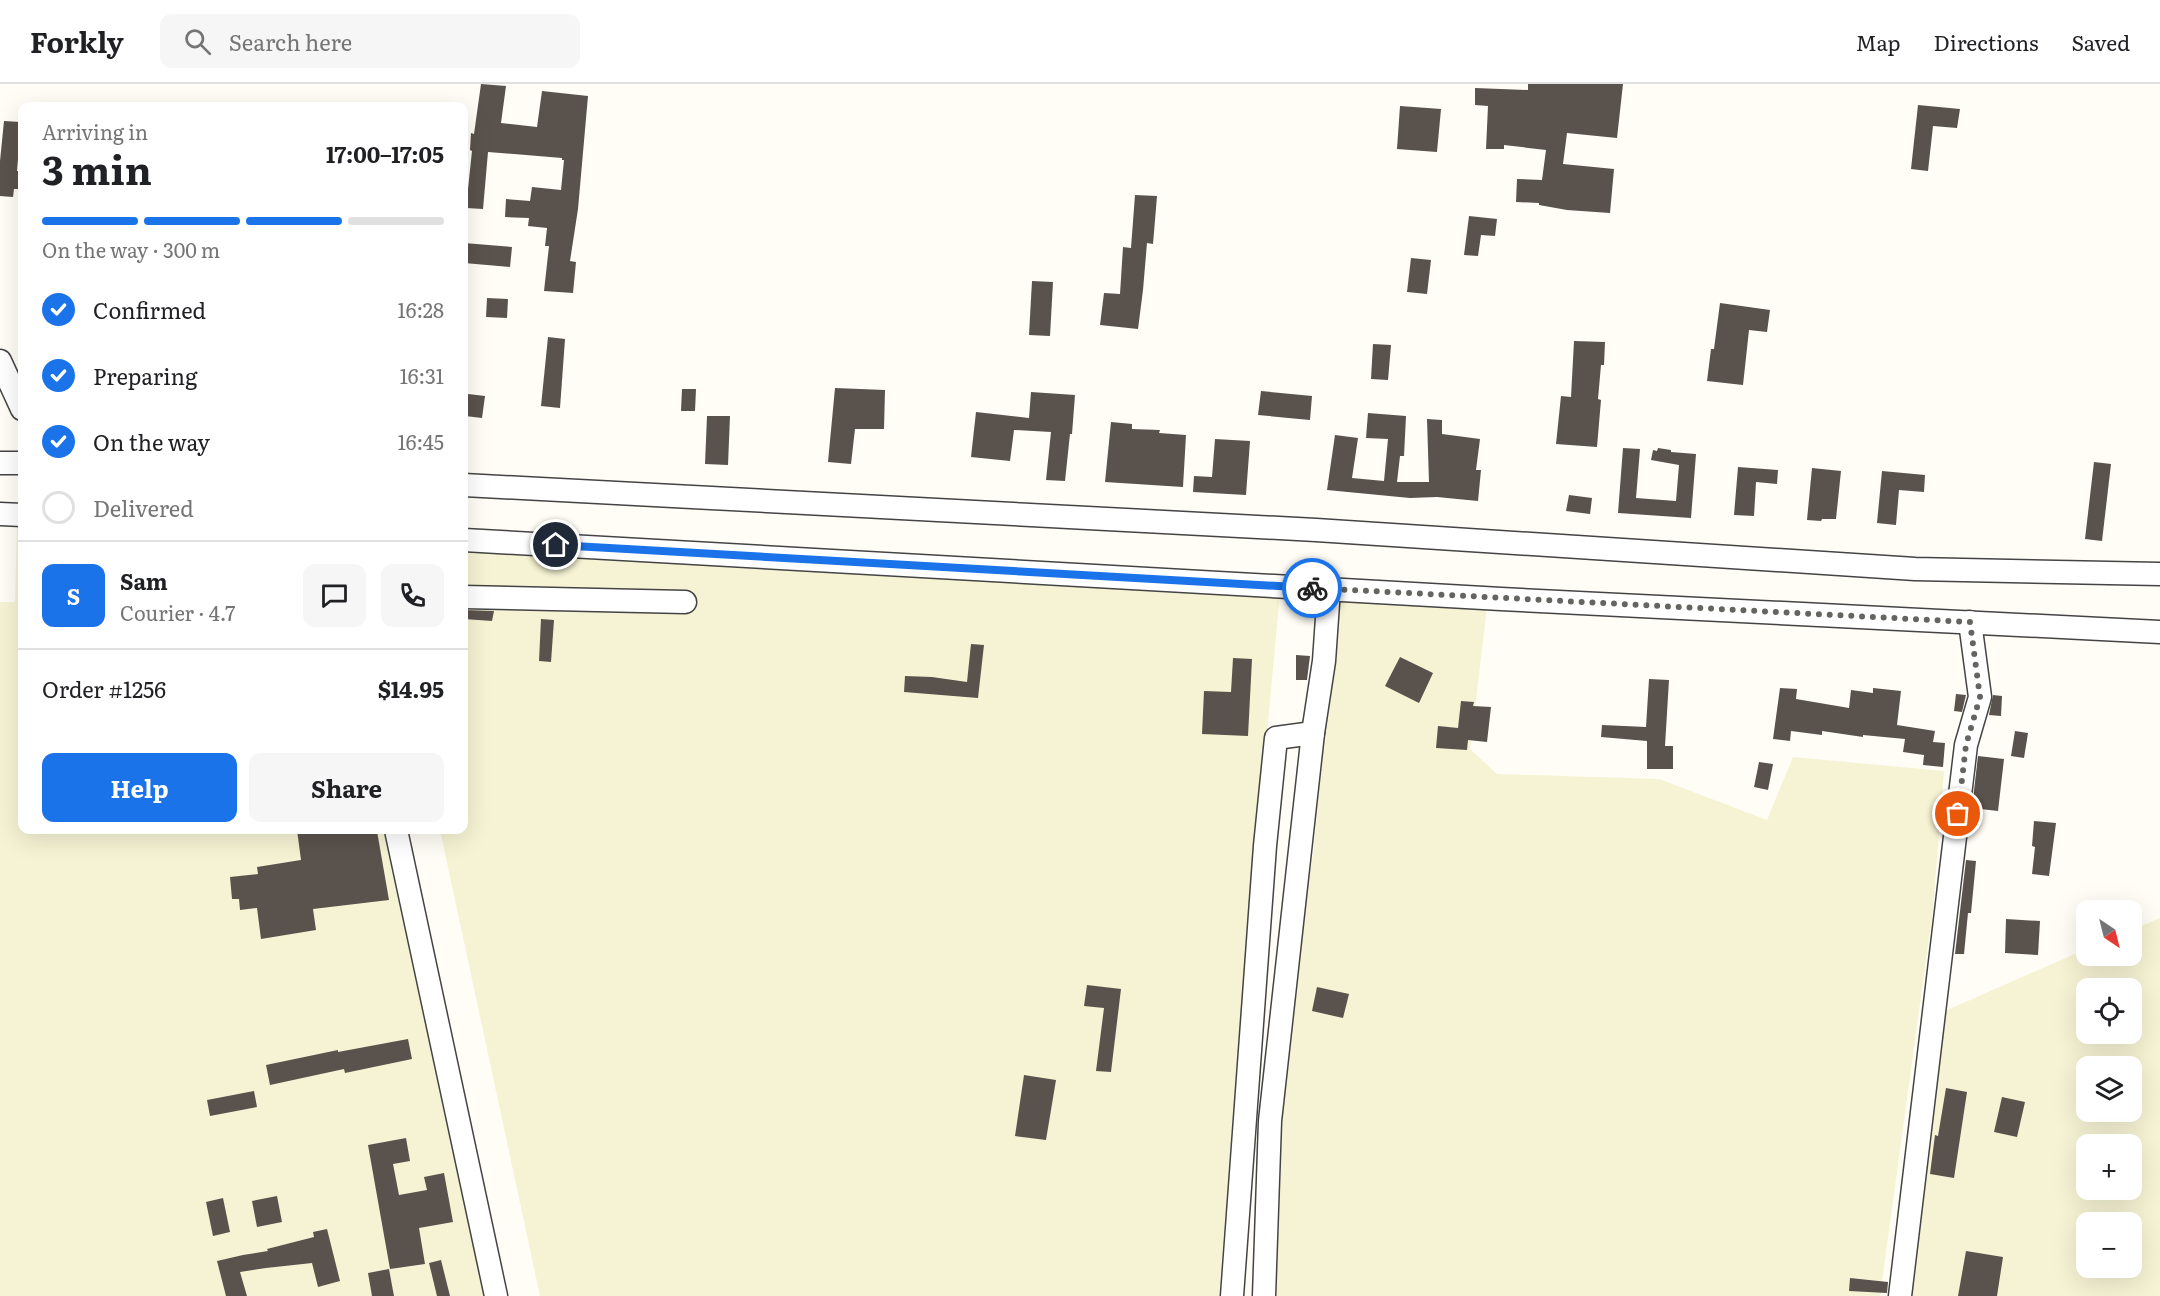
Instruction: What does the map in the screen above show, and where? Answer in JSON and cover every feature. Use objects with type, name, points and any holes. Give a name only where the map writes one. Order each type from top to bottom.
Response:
[{"type":"street","points":[[0,361],[18,401]]},
{"type":"street","points":[[0,463],[18,463]]},
{"type":"street","points":[[468,485],[1316,530],[1915,568],[2160,574]]},
{"type":"street","points":[[0,514],[18,515]]},
{"type":"street","points":[[468,540],[1329,589],[2160,632]]},
{"type":"street","points":[[1264,1296],[1270,1121],[1313,733],[1324,661],[1329,589]]},
{"type":"street","points":[[468,597],[685,602]]},
{"type":"street","points":[[1899,1296],[1966,745],[1980,697],[1970,622]]},
{"type":"street","points":[[1232,1296],[1265,846],[1276,738],[1313,733]]},
{"type":"street","points":[[397,834],[496,1296]]},
{"type":"shaded area","points":[[18,524],[18,834],[391,834],[486,1296],[0,1296],[0,602],[15,602]]},
{"type":"shaded area","points":[[468,546],[1281,583],[1241,1010],[1219,1296],[540,1296],[441,834],[468,834]]},
{"type":"shaded area","points":[[1337,594],[1487,608],[1470,749],[1497,774],[1659,779],[1767,820],[1793,757],[1944,771],[1933,909],[1880,1296],[1270,1296],[1274,1120],[1314,847]]},
{"type":"shaded area","points":[[2160,918],[2160,1296],[1905,1296],[1945,1011],[2076,953],[2076,966],[2142,966],[2142,926]]},
{"type":"building","points":[[481,84],[506,86],[501,123],[537,127],[542,91],[588,96],[578,209],[570,261],[576,262],[573,293],[544,291],[549,246],[545,246],[547,228],[528,226],[529,218],[505,217],[506,199],[530,201],[532,187],[561,190],[564,160],[488,152],[483,209],[468,208],[471,133],[474,134]]},
{"type":"building","points":[[1528,84],[1623,84],[1617,138],[1567,133],[1563,164],[1614,169],[1610,213],[1567,210],[1539,205],[1539,203],[1516,202],[1517,179],[1542,180],[1546,150],[1504,145],[1504,149],[1486,149],[1488,106],[1475,105],[1475,88],[1528,90]]},
{"type":"building","points":[[1918,105],[1960,109],[1957,128],[1933,126],[1928,171],[1911,169]]},
{"type":"building","points":[[1400,106],[1441,109],[1437,152],[1397,149]]},
{"type":"building","points":[[4,121],[18,122],[18,189],[14,189],[13,197],[0,196],[0,161]]},
{"type":"building","points":[[1135,195],[1157,196],[1153,244],[1147,243],[1138,329],[1100,325],[1104,293],[1120,294],[1123,247],[1131,248]]},
{"type":"building","points":[[1469,216],[1497,219],[1495,236],[1481,235],[1478,256],[1464,255]]},
{"type":"building","points":[[468,243],[512,247],[510,267],[468,263]]},
{"type":"building","points":[[1411,258],[1431,260],[1427,294],[1407,292]]},
{"type":"building","points":[[1032,281],[1053,282],[1050,336],[1029,335]]},
{"type":"building","points":[[487,298],[508,299],[507,318],[486,317]]},
{"type":"building","points":[[1720,303],[1770,310],[1767,332],[1749,330],[1743,385],[1707,381]]},
{"type":"building","points":[[548,337],[565,339],[560,408],[541,406]]},
{"type":"building","points":[[1574,341],[1605,342],[1604,365],[1601,365],[1598,399],[1601,400],[1597,447],[1556,444],[1561,396],[1571,397]]},
{"type":"building","points":[[1373,344],[1391,345],[1388,380],[1371,379]]},
{"type":"building","points":[[835,388],[885,390],[884,429],[855,429],[851,464],[828,462]]},
{"type":"building","points":[[682,389],[696,389],[695,411],[681,411]]},
{"type":"building","points":[[1261,391],[1312,396],[1310,420],[1258,415]]},
{"type":"building","points":[[1031,392],[1075,395],[1065,481],[1046,480],[1051,432],[1014,430],[1010,461],[971,457],[976,412],[1029,418]]},
{"type":"building","points":[[468,394],[485,396],[482,418],[468,416]]},
{"type":"building","points":[[1368,413],[1406,416],[1404,456],[1400,456],[1397,482],[1429,482],[1427,419],[1442,420],[1442,434],[1480,439],[1476,470],[1481,470],[1478,501],[1437,497],[1410,498],[1327,490],[1335,435],[1358,438],[1352,478],[1384,481],[1388,439],[1366,438]]},
{"type":"building","points":[[707,416],[730,416],[728,465],[705,464]]},
{"type":"building","points":[[1111,422],[1132,424],[1132,429],[1160,430],[1159,433],[1186,435],[1183,487],[1105,482]]},
{"type":"building","points":[[1215,439],[1250,441],[1246,495],[1193,492],[1194,476],[1212,477]]},
{"type":"building","points":[[1623,448],[1640,449],[1636,498],[1676,501],[1679,465],[1651,460],[1653,450],[1657,451],[1658,448],[1671,450],[1671,452],[1696,454],[1691,518],[1618,513]]},
{"type":"building","points":[[2094,462],[2111,464],[2102,541],[2085,539]]},
{"type":"building","points":[[1738,467],[1778,470],[1777,484],[1756,482],[1754,516],[1734,515]]},
{"type":"building","points":[[1812,468],[1841,471],[1836,519],[1807,520]]},
{"type":"building","points":[[1882,471],[1925,475],[1924,492],[1899,490],[1896,525],[1877,523]]},
{"type":"building","points":[[1569,495],[1592,498],[1590,514],[1566,511]]},
{"type":"building","points":[[468,610],[494,611],[492,621],[468,619]]},
{"type":"building","points":[[541,619],[554,620],[551,662],[539,661]]},
{"type":"building","points":[[971,644],[984,645],[978,698],[904,692],[905,676],[967,682]]},
{"type":"building","points":[[1296,655],[1310,656],[1307,680],[1296,680]]},
{"type":"building","points":[[1400,657],[1433,673],[1419,703],[1385,686]]},
{"type":"building","points":[[1233,658],[1252,659],[1248,736],[1202,734],[1204,691],[1231,692]]},
{"type":"building","points":[[1649,679],[1669,680],[1665,746],[1673,746],[1673,769],[1647,769],[1647,741],[1601,737],[1602,725],[1646,727]]},
{"type":"building","points":[[1780,688],[1797,689],[1796,699],[1849,708],[1851,690],[1873,693],[1873,688],[1901,691],[1897,725],[1935,731],[1933,742],[1945,743],[1943,767],[1923,765],[1924,755],[1903,752],[1905,739],[1863,735],[1863,737],[1822,731],[1822,735],[1791,731],[1790,741],[1773,739]]},
{"type":"building","points":[[1956,694],[1966,695],[1962,712],[1954,711]]},
{"type":"building","points":[[1993,695],[2002,696],[2001,716],[1989,715]]},
{"type":"building","points":[[1461,701],[1474,702],[1473,706],[1491,707],[1487,742],[1468,740],[1467,750],[1436,748],[1438,726],[1458,728]]},
{"type":"building","points":[[2015,731],[2028,733],[2024,758],[2011,756]]},
{"type":"building","points":[[1978,756],[2004,759],[1998,811],[1972,808]]},
{"type":"building","points":[[1759,762],[1773,764],[1768,790],[1754,787]]},
{"type":"building","points":[[2034,821],[2056,823],[2049,876],[2032,874],[2035,847],[2032,846]]},
{"type":"building","points":[[298,834],[378,834],[389,900],[313,909],[316,930],[261,939],[257,908],[240,910],[239,899],[232,899],[230,877],[258,874],[257,867],[301,860]]},
{"type":"building","points":[[1966,860],[1976,861],[1971,913],[1968,913],[1964,954],[1955,954]]},
{"type":"building","points":[[2006,919],[2040,921],[2038,955],[2005,953]]},
{"type":"building","points":[[1087,985],[1121,989],[1111,1072],[1096,1071],[1104,1008],[1084,1006]]},
{"type":"building","points":[[1317,987],[1349,994],[1343,1018],[1312,1011]]},
{"type":"building","points":[[408,1039],[412,1059],[345,1073],[344,1069],[270,1085],[266,1065]]},
{"type":"building","points":[[1024,1075],[1056,1080],[1046,1140],[1015,1136]]},
{"type":"building","points":[[1946,1088],[1967,1092],[1954,1178],[1930,1174],[1935,1135],[1938,1136]]},
{"type":"building","points":[[254,1091],[257,1107],[210,1116],[207,1100]]},
{"type":"building","points":[[2002,1097],[2025,1102],[2017,1137],[1994,1132]]},
{"type":"building","points":[[406,1138],[410,1161],[393,1164],[399,1195],[427,1190],[424,1177],[444,1173],[453,1222],[419,1228],[425,1264],[390,1269],[368,1145]]},
{"type":"building","points":[[277,1196],[282,1222],[257,1227],[252,1201]]},
{"type":"building","points":[[223,1198],[230,1232],[213,1236],[206,1202]]},
{"type":"building","points":[[327,1229],[340,1281],[318,1287],[312,1263],[266,1268],[240,1272],[247,1296],[226,1296],[217,1261],[268,1251],[267,1249],[314,1237],[313,1232]]},
{"type":"building","points":[[1966,1251],[2003,1257],[1997,1296],[1958,1296]]},
{"type":"building","points":[[441,1260],[450,1296],[437,1296],[429,1263]]},
{"type":"building","points":[[389,1269],[394,1296],[372,1296],[368,1273]]},
{"type":"building","points":[[1850,1278],[1888,1282],[1887,1293],[1849,1291]]},
{"type":"way so far","points":[[1312,588],[1970,622],[1980,697],[1966,745],[1958,814]]},
{"type":"route","points":[[556,545],[1312,588]]}]
